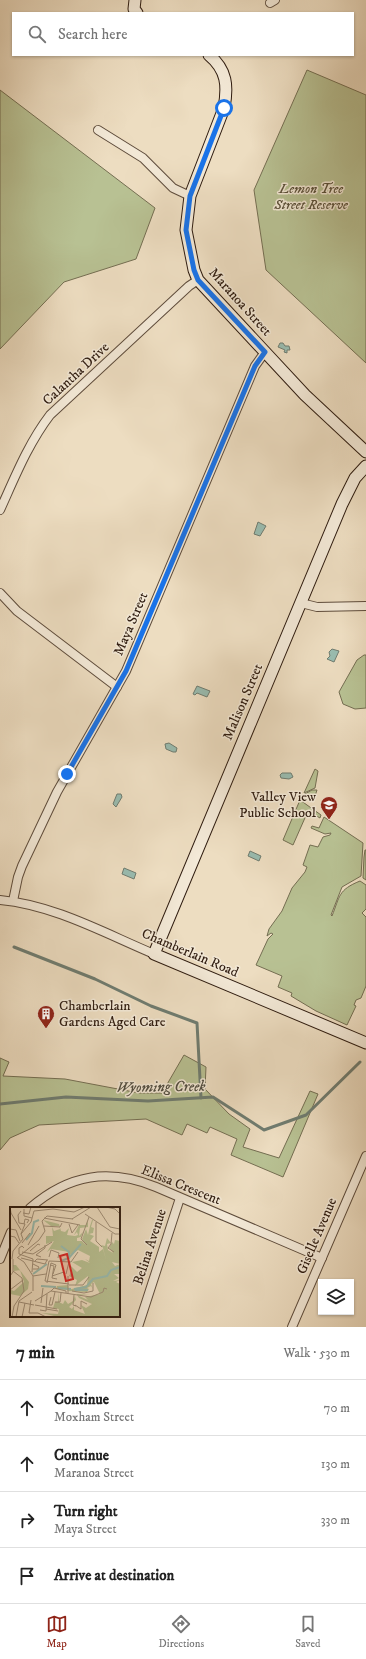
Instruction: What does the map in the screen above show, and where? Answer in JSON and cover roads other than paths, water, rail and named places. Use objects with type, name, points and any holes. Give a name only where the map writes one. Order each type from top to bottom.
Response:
[{"type":"street","name":"Maranoa Street","points":[[210,56],[222,68],[226,87],[226,98],[224,108],[190,196],[186,230],[194,270],[198,280],[305,395],[366,452]]},
{"type":"street","points":[[98,130],[143,158],[173,188],[190,196]]},
{"type":"street","name":"Calantha Drive","points":[[0,510],[26,452],[37,432],[50,415],[189,286],[198,280]]},
{"type":"street","name":"Maya Street","points":[[13,901],[20,871],[57,792],[126,671],[255,366],[265,352]]},
{"type":"street","name":"Malison Street","points":[[154,954],[348,490],[355,478],[366,466]]},
{"type":"street","points":[[0,593],[17,611],[117,687]]},
{"type":"street","points":[[301,603],[317,607],[366,606]]},
{"type":"street","name":"Chamberlain Road","points":[[0,900],[13,901],[50,910],[366,1043]]},
{"type":"street","name":"Giselle Avenue","points":[[292,1327],[366,1156]]},
{"type":"street","name":"Elissa Crescent","points":[[31,1207],[40,1199],[62,1187],[89,1177],[103,1176],[130,1178],[144,1182],[322,1258]]},
{"type":"street","points":[[358,1176],[366,1179]]},
{"type":"street","name":"Belina Avenue","points":[[138,1327],[180,1198]]},
{"type":"street","points":[[0,1259],[10,1234]]},
{"type":"water","points":[[280,343],[283,343],[285,346],[289,346],[290,350],[287,350],[287,353],[284,352],[285,350],[278,347]]},
{"type":"water","points":[[258,522],[266,526],[260,536],[254,534]]},
{"type":"water","points":[[332,649],[339,651],[334,662],[327,659],[330,656],[329,652]]},
{"type":"water","points":[[197,686],[210,691],[207,697],[197,693],[195,695],[193,694]]},
{"type":"water","points":[[169,743],[177,748],[176,752],[166,749],[165,744]]},
{"type":"water","points":[[282,773],[291,773],[293,777],[289,779],[281,778],[280,775]]},
{"type":"water","points":[[117,794],[121,794],[122,797],[116,807],[113,804]]},
{"type":"water","points":[[250,851],[261,856],[259,861],[248,856]]},
{"type":"water","points":[[124,868],[136,873],[134,879],[122,874]]},
{"type":"waterway","points":[[14,947],[95,979],[151,1006],[197,1023],[201,1098]]},
{"type":"waterway","name":"Wyoming Creek","points":[[0,1104],[66,1097],[148,1101],[213,1097],[264,1130],[306,1115],[360,1062]]},
{"type":"place","name":"Valley View Public School","points":[[329,820]]},
{"type":"place","name":"Chamberlain Gardens Aged Care","points":[[46,1029]]},
{"type":"park label","name":"Lemon Tree Street Reserve","points":[[311,198]]}]
